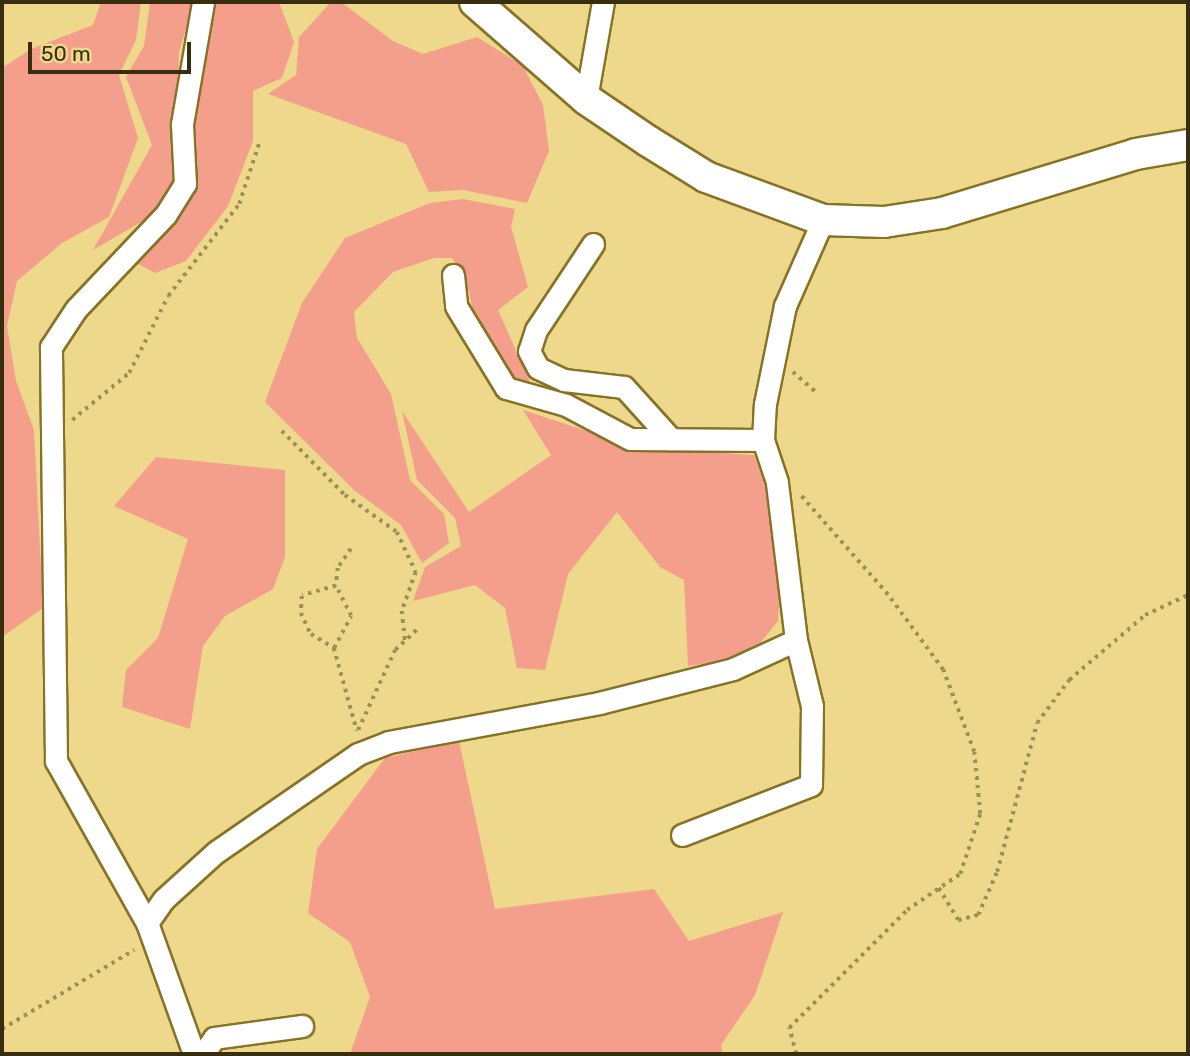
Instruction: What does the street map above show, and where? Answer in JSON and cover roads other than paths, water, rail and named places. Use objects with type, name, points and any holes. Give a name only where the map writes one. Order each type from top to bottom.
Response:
[{"type":"street","points":[[194,1054],[147,923],[56,761],[51,347],[76,309],[166,214],[185,184],[182,124],[203,2]]},
{"type":"street","points":[[475,2],[586,99],[706,177],[823,220],[884,222],[942,213],[1136,155],[1188,145]]},
{"type":"street","points":[[586,99],[603,2]]},
{"type":"street","points":[[682,835],[811,785],[813,706],[796,640],[777,482],[763,440],[771,362],[785,306],[823,220]]},
{"type":"street","points":[[593,244],[536,330],[528,351],[538,368],[564,380],[624,387],[671,439]]},
{"type":"street","points":[[453,275],[456,306],[506,388],[566,405],[630,439],[763,440]]},
{"type":"street","points":[[147,923],[164,899],[216,852],[358,743],[389,742],[599,703],[733,669],[796,640]]},
{"type":"street","points":[[202,1054],[214,1038],[302,1026]]}]
